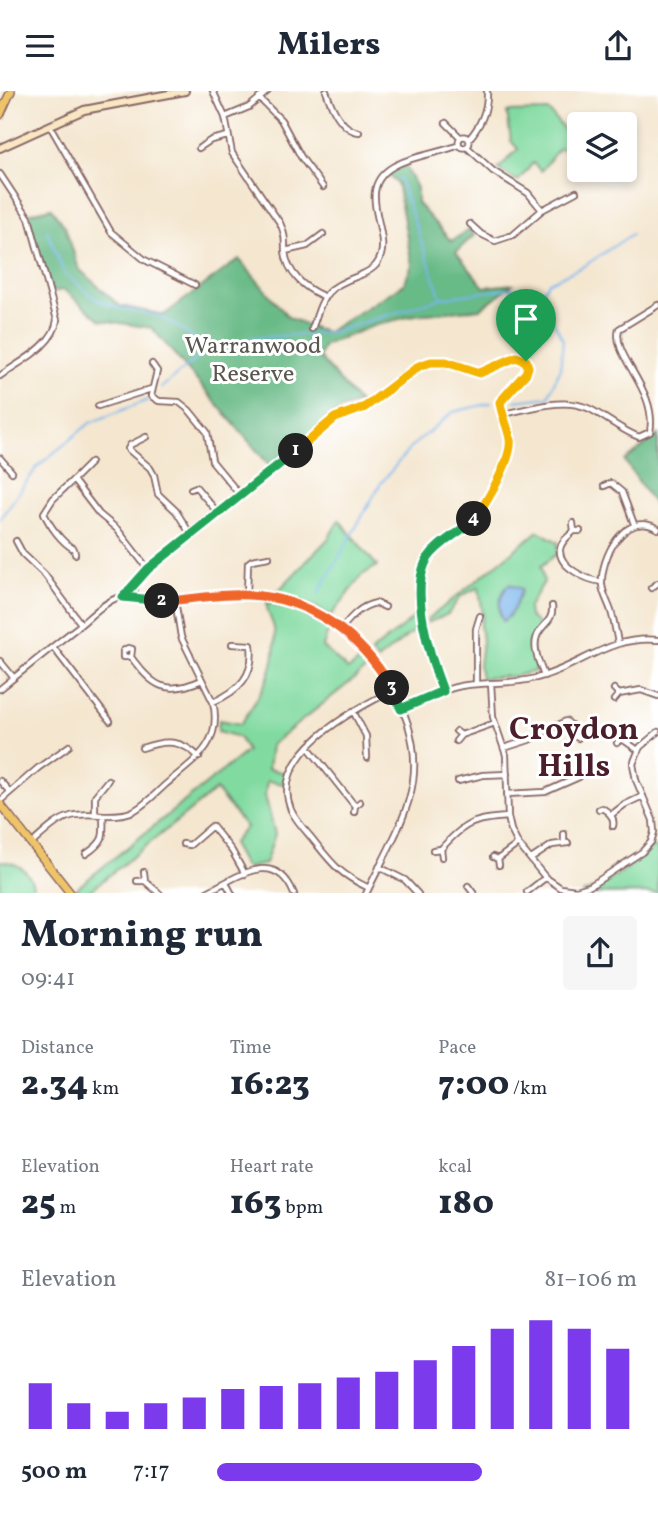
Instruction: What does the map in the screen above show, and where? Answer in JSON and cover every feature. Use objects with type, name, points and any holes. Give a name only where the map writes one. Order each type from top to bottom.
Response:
[{"type":"main road","points":[[0,115],[11,91]]},
{"type":"main road","points":[[0,803],[70,893]]},
{"type":"street","points":[[2,149],[84,110],[185,91]]},
{"type":"street","points":[[214,91],[225,117],[232,153],[281,223],[289,265],[299,281],[323,296]]},
{"type":"street","points":[[225,117],[249,107],[268,91]]},
{"type":"street","points":[[326,91],[332,107],[348,128],[359,132]]},
{"type":"street","points":[[467,147],[484,115],[487,91]]},
{"type":"street","points":[[259,98],[281,120],[301,157],[323,187]]},
{"type":"street","points":[[448,123],[460,137],[459,145]]},
{"type":"street","points":[[50,126],[111,232],[145,260],[195,285]]},
{"type":"street","points":[[199,148],[211,140],[228,136]]},
{"type":"street","points":[[460,137],[469,139]]},
{"type":"street","points":[[312,329],[323,296],[332,287],[373,268],[381,257],[382,242],[374,206],[376,190],[385,173],[399,164],[459,145],[467,147],[492,171],[528,193],[542,211]]},
{"type":"street","points":[[0,174],[29,218],[57,320],[51,336],[0,376]]},
{"type":"street","points":[[470,224],[495,241],[513,236],[542,211],[576,192]]},
{"type":"street","points":[[285,251],[307,246],[323,234]]},
{"type":"street","points":[[642,373],[620,346],[617,337],[619,328],[658,305]]},
{"type":"street","points":[[123,597],[148,569],[335,418],[365,407],[408,372],[427,363],[446,362],[480,373],[512,358],[523,358],[527,362],[528,370],[500,400],[510,446],[499,476],[475,517],[432,554],[423,573],[421,588],[424,624],[433,664],[443,691]]},
{"type":"street","points":[[152,364],[157,371],[151,396],[155,400],[179,403],[189,410],[207,432],[212,461],[240,495]]},
{"type":"street","points":[[503,414],[567,403],[576,404],[590,409],[622,431],[643,436],[650,432],[655,419],[647,381]]},
{"type":"street","points":[[99,406],[152,389]]},
{"type":"street","points":[[146,437],[130,445],[128,449],[150,468],[155,475],[158,494],[176,511],[191,535]]},
{"type":"street","points":[[0,458],[12,472]]},
{"type":"street","points":[[75,554],[74,549],[63,540],[44,513],[53,499],[91,462]]},
{"type":"street","points":[[73,480],[148,569]]},
{"type":"street","points":[[604,486],[611,483],[620,489],[634,524]]},
{"type":"street","points":[[191,489],[196,487],[218,513]]},
{"type":"street","points":[[573,523],[577,531],[563,542],[560,550],[562,557],[580,576],[602,582]]},
{"type":"street","points":[[618,643],[602,582],[608,553],[634,524],[646,523],[658,529]]},
{"type":"street","points":[[16,541],[23,554],[45,575],[81,624]]},
{"type":"street","points":[[247,594],[248,563],[269,557]]},
{"type":"street","points":[[133,597],[138,579]]},
{"type":"street","points":[[651,588],[658,583]]},
{"type":"street","points":[[0,689],[109,602],[123,597],[176,600],[247,594],[295,604],[321,616],[341,629],[364,651],[393,690],[412,746],[413,782],[406,808],[368,891],[339,872],[292,811],[288,800],[291,770],[296,759],[308,747],[353,711],[393,690]]},
{"type":"street","points":[[31,843],[61,820],[71,816],[129,813],[137,809],[207,748],[215,725],[213,702],[181,637],[176,600]]},
{"type":"street","points":[[341,629],[364,606],[376,603],[385,607]]},
{"type":"street","points":[[544,676],[536,650],[536,640],[553,609],[561,610]]},
{"type":"street","points":[[476,684],[477,629],[480,616]]},
{"type":"street","points":[[401,709],[443,691],[544,676],[618,643],[636,639],[658,640]]},
{"type":"street","points":[[213,702],[238,689],[251,666],[251,645],[232,644]]},
{"type":"street","points":[[53,647],[110,721]]},
{"type":"street","points":[[131,657],[145,675],[162,687],[179,689],[202,680]]},
{"type":"street","points":[[0,661],[14,678]]},
{"type":"street","points":[[491,683],[495,723],[504,748],[511,830],[518,844],[545,877],[557,887],[573,892],[590,886],[649,845],[654,824],[634,772],[634,759],[638,750],[657,735]]},
{"type":"street","points":[[614,700],[616,692],[641,689],[658,696]]},
{"type":"street","points":[[353,711],[365,732],[367,758]]},
{"type":"street","points":[[504,748],[529,740],[566,718],[574,736],[578,738]]},
{"type":"street","points":[[456,741],[461,735],[495,723]]},
{"type":"street","points":[[456,731],[461,735]]},
{"type":"street","points":[[620,732],[622,739],[638,750]]},
{"type":"street","points":[[617,743],[622,739]]},
{"type":"street","points":[[142,748],[172,741],[186,746],[199,757]]},
{"type":"street","points":[[0,803],[38,768],[69,746]]},
{"type":"street","points":[[308,747],[356,806]]},
{"type":"street","points":[[368,751],[374,753]]},
{"type":"street","points":[[458,781],[483,775],[506,774]]},
{"type":"street","points":[[507,794],[542,793],[579,777]]},
{"type":"street","points":[[95,814],[95,796],[108,780]]},
{"type":"street","points":[[0,781],[10,792]]},
{"type":"street","points":[[611,815],[643,796]]},
{"type":"street","points":[[598,809],[602,808],[611,815],[613,826]]},
{"type":"street","points":[[86,854],[102,841],[103,815]]},
{"type":"street","points":[[433,850],[441,849],[469,823],[508,817]]},
{"type":"street","points":[[183,844],[190,845],[212,827],[232,851],[244,874]]},
{"type":"street","points":[[531,859],[552,845],[566,843],[564,834]]},
{"type":"street","points":[[190,851],[193,842]]},
{"type":"street","points":[[497,860],[518,844]]},
{"type":"street","points":[[441,849],[442,857]]},
{"type":"street","points":[[379,867],[405,880],[417,893]]},
{"type":"street","points":[[205,893],[259,868],[274,869],[285,877],[293,893]]},
{"type":"street","points":[[144,872],[145,881]]},
{"type":"street","points":[[520,891],[527,893],[545,877]]},
{"type":"street","points":[[137,881],[145,881],[159,893]]},
{"type":"street","points":[[226,883],[231,893]]},
{"type":"street","points":[[468,886],[473,893]]},
{"type":"green space","points":[[549,111],[567,133],[567,151],[559,148],[541,171],[533,163],[518,181],[498,169],[518,149],[511,141],[507,112]]},
{"type":"green space","name":"Warranwood Reserve","points":[[405,165],[417,188],[417,203],[451,241],[469,230],[474,235],[456,252],[484,287],[513,284],[480,309],[415,315],[373,326],[324,345],[319,357],[359,403],[341,409],[270,466],[152,328],[101,320],[64,290],[52,292],[27,214],[51,208],[65,227],[79,269],[120,306],[164,315],[239,259],[288,317],[327,332],[404,284],[412,265],[397,183],[388,175]]},
{"type":"green space","points":[[658,435],[658,524],[654,522],[657,509],[625,461]]},
{"type":"green space","points":[[339,520],[377,566],[362,575],[331,616],[305,602],[276,593],[328,539]]},
{"type":"green space","points":[[538,531],[558,542],[557,554],[541,566],[544,582],[528,608],[529,616],[539,625],[532,642],[537,671],[515,676],[481,678],[480,625],[483,616],[479,587],[461,596],[448,614],[428,623],[427,620]]},
{"type":"green space","points":[[267,602],[299,612],[329,628],[323,647],[348,670],[363,659],[369,667],[271,745],[268,769],[286,773],[285,784],[267,781],[265,795],[275,834],[265,864],[247,868],[244,866],[232,844],[246,827],[216,790],[87,893],[81,893],[77,888],[247,751],[239,737],[218,731],[219,720],[241,724],[267,679],[275,643]]},
{"type":"green space","points":[[416,616],[420,626],[377,660],[371,652]]},
{"type":"green space","points":[[652,847],[658,849],[658,893],[584,893],[619,874]]},
{"type":"green space","points":[[0,861],[14,864],[24,870],[31,880],[34,893],[0,893]]},
{"type":"water","points":[[509,584],[522,589],[513,611],[503,621],[500,602]]},
{"type":"waterway","points":[[399,178],[441,298]]},
{"type":"waterway","points":[[657,203],[658,199]]},
{"type":"waterway","points":[[47,231],[64,273],[97,300],[159,316],[204,347]]},
{"type":"waterway","points":[[515,401],[548,397],[560,369],[563,340],[540,295],[549,282],[584,266],[632,234]]},
{"type":"waterway","points":[[313,333],[334,332],[441,298],[514,288],[542,298]]},
{"type":"waterway","points":[[205,354],[252,338],[309,334]]},
{"type":"waterway","points":[[161,388],[201,355]]},
{"type":"waterway","points":[[0,519],[38,466],[90,423],[148,400]]},
{"type":"waterway","points":[[318,594],[381,483],[413,445],[453,412],[491,403]]},
{"type":"district","name":"Croydon Hills","points":[[574,750]]},
{"type":"route","points":[[516,357],[526,361],[526,373],[500,402],[510,446],[499,476],[475,517],[432,554],[424,569],[421,588],[424,624],[433,664],[443,691],[401,709],[386,679],[350,636],[321,616],[283,600],[247,594],[162,601],[123,597],[148,569],[335,418],[365,407],[419,366],[446,362],[480,373],[516,357]]}]
